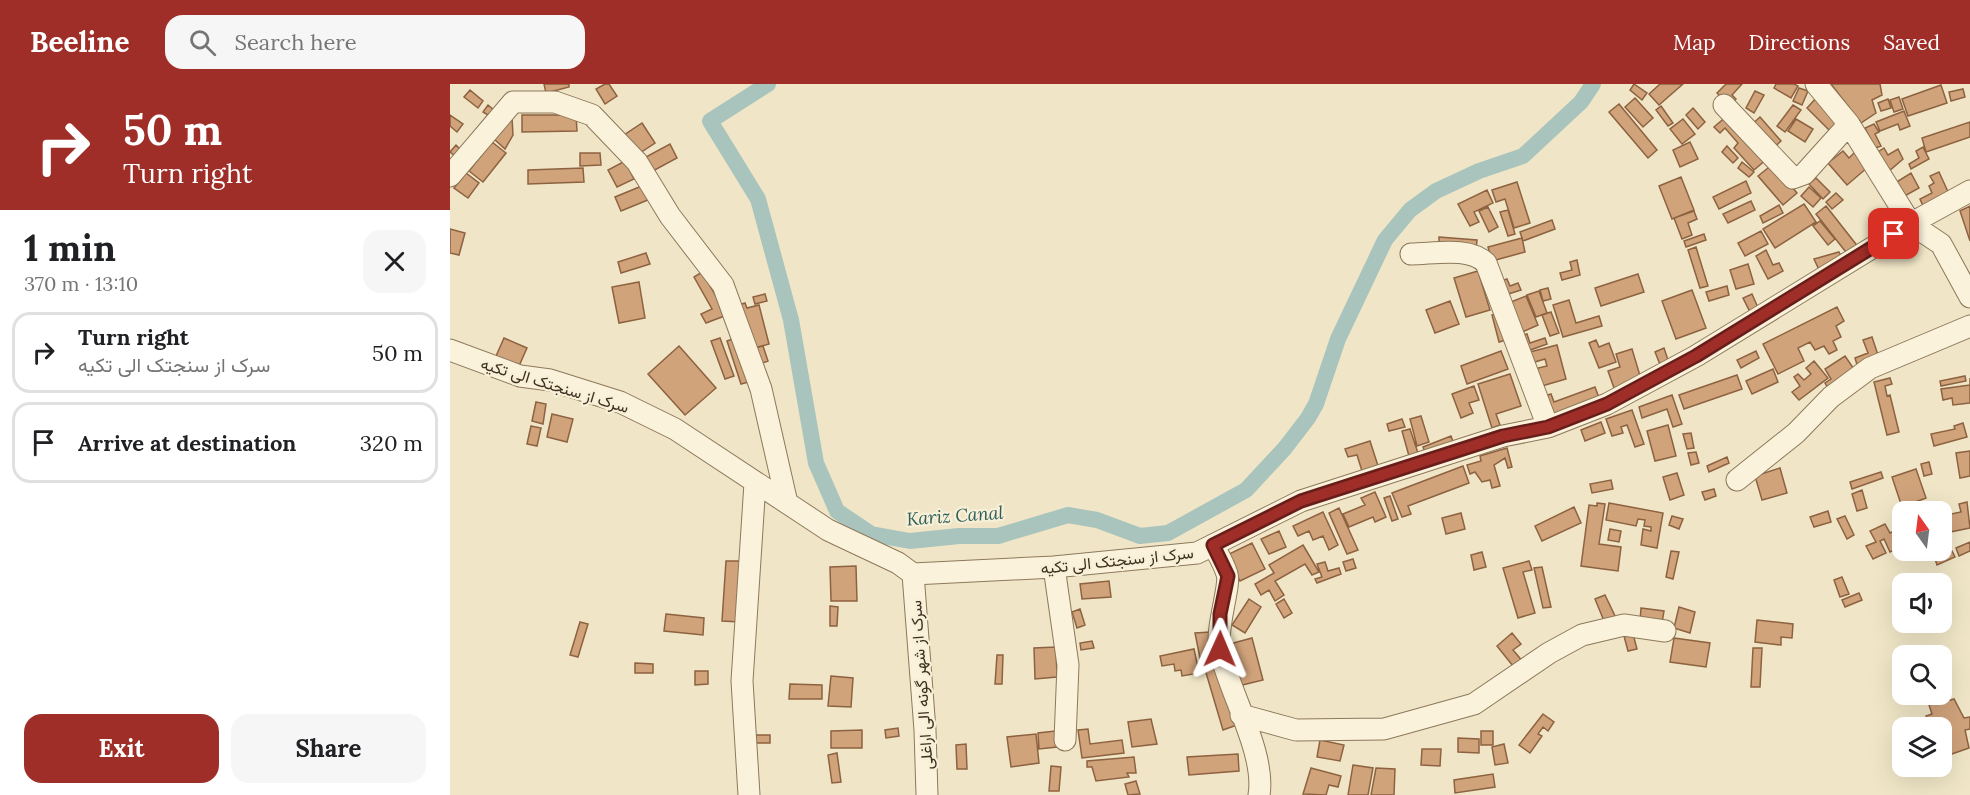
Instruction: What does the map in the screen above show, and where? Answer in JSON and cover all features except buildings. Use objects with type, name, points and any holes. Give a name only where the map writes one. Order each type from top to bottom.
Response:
[{"type":"street","points":[[1816,84],[1849,124],[1911,224],[1941,244],[1969,294]]},
{"type":"street","points":[[450,176],[513,102],[555,102],[592,115],[638,162],[670,216],[723,285],[761,389],[787,503]]},
{"type":"street","points":[[1724,105],[1793,178],[1804,174],[1849,124]]},
{"type":"street","name":"سرک از سنجتک الی تکیه","points":[[450,350],[520,376],[550,380],[620,402],[675,429],[828,530],[898,563],[913,574],[1054,567],[1197,553],[1301,501],[1503,436],[1548,427],[1607,404],[1696,356],[1911,224],[1970,191]]},
{"type":"street","points":[[1411,254],[1469,253],[1480,257],[1486,263],[1548,427]]},
{"type":"street","points":[[1737,480],[1796,433],[1832,397],[1870,368],[1970,326]]},
{"type":"street","points":[[749,795],[742,681],[755,483]]},
{"type":"street","points":[[1213,545],[1228,576],[1220,614],[1220,649],[1255,750],[1262,779],[1259,795]]},
{"type":"street","points":[[1054,567],[1068,665],[1065,740]]},
{"type":"street","name":"سرک از شهر گونه الی اراغلی","points":[[913,574],[925,730],[927,795]]},
{"type":"street","points":[[1241,715],[1296,730],[1384,729],[1474,704],[1549,652],[1582,635],[1624,626],[1665,631]]},
{"type":"waterway","name":"Kariz Canal","points":[[768,84],[710,121],[758,199],[791,320],[816,463],[837,511],[871,534],[910,541],[959,536],[998,536],[1068,515],[1097,520],[1140,536],[1168,533],[1246,490],[1285,448],[1308,418],[1316,404],[1338,339],[1385,240],[1410,210],[1436,191],[1479,171],[1523,156],[1581,102],[1593,84]]},
{"type":"route","points":[[1220,649],[1220,614],[1228,576],[1213,545],[1301,501],[1454,454],[1503,436],[1548,427],[1607,404],[1696,356],[1894,234]]}]
